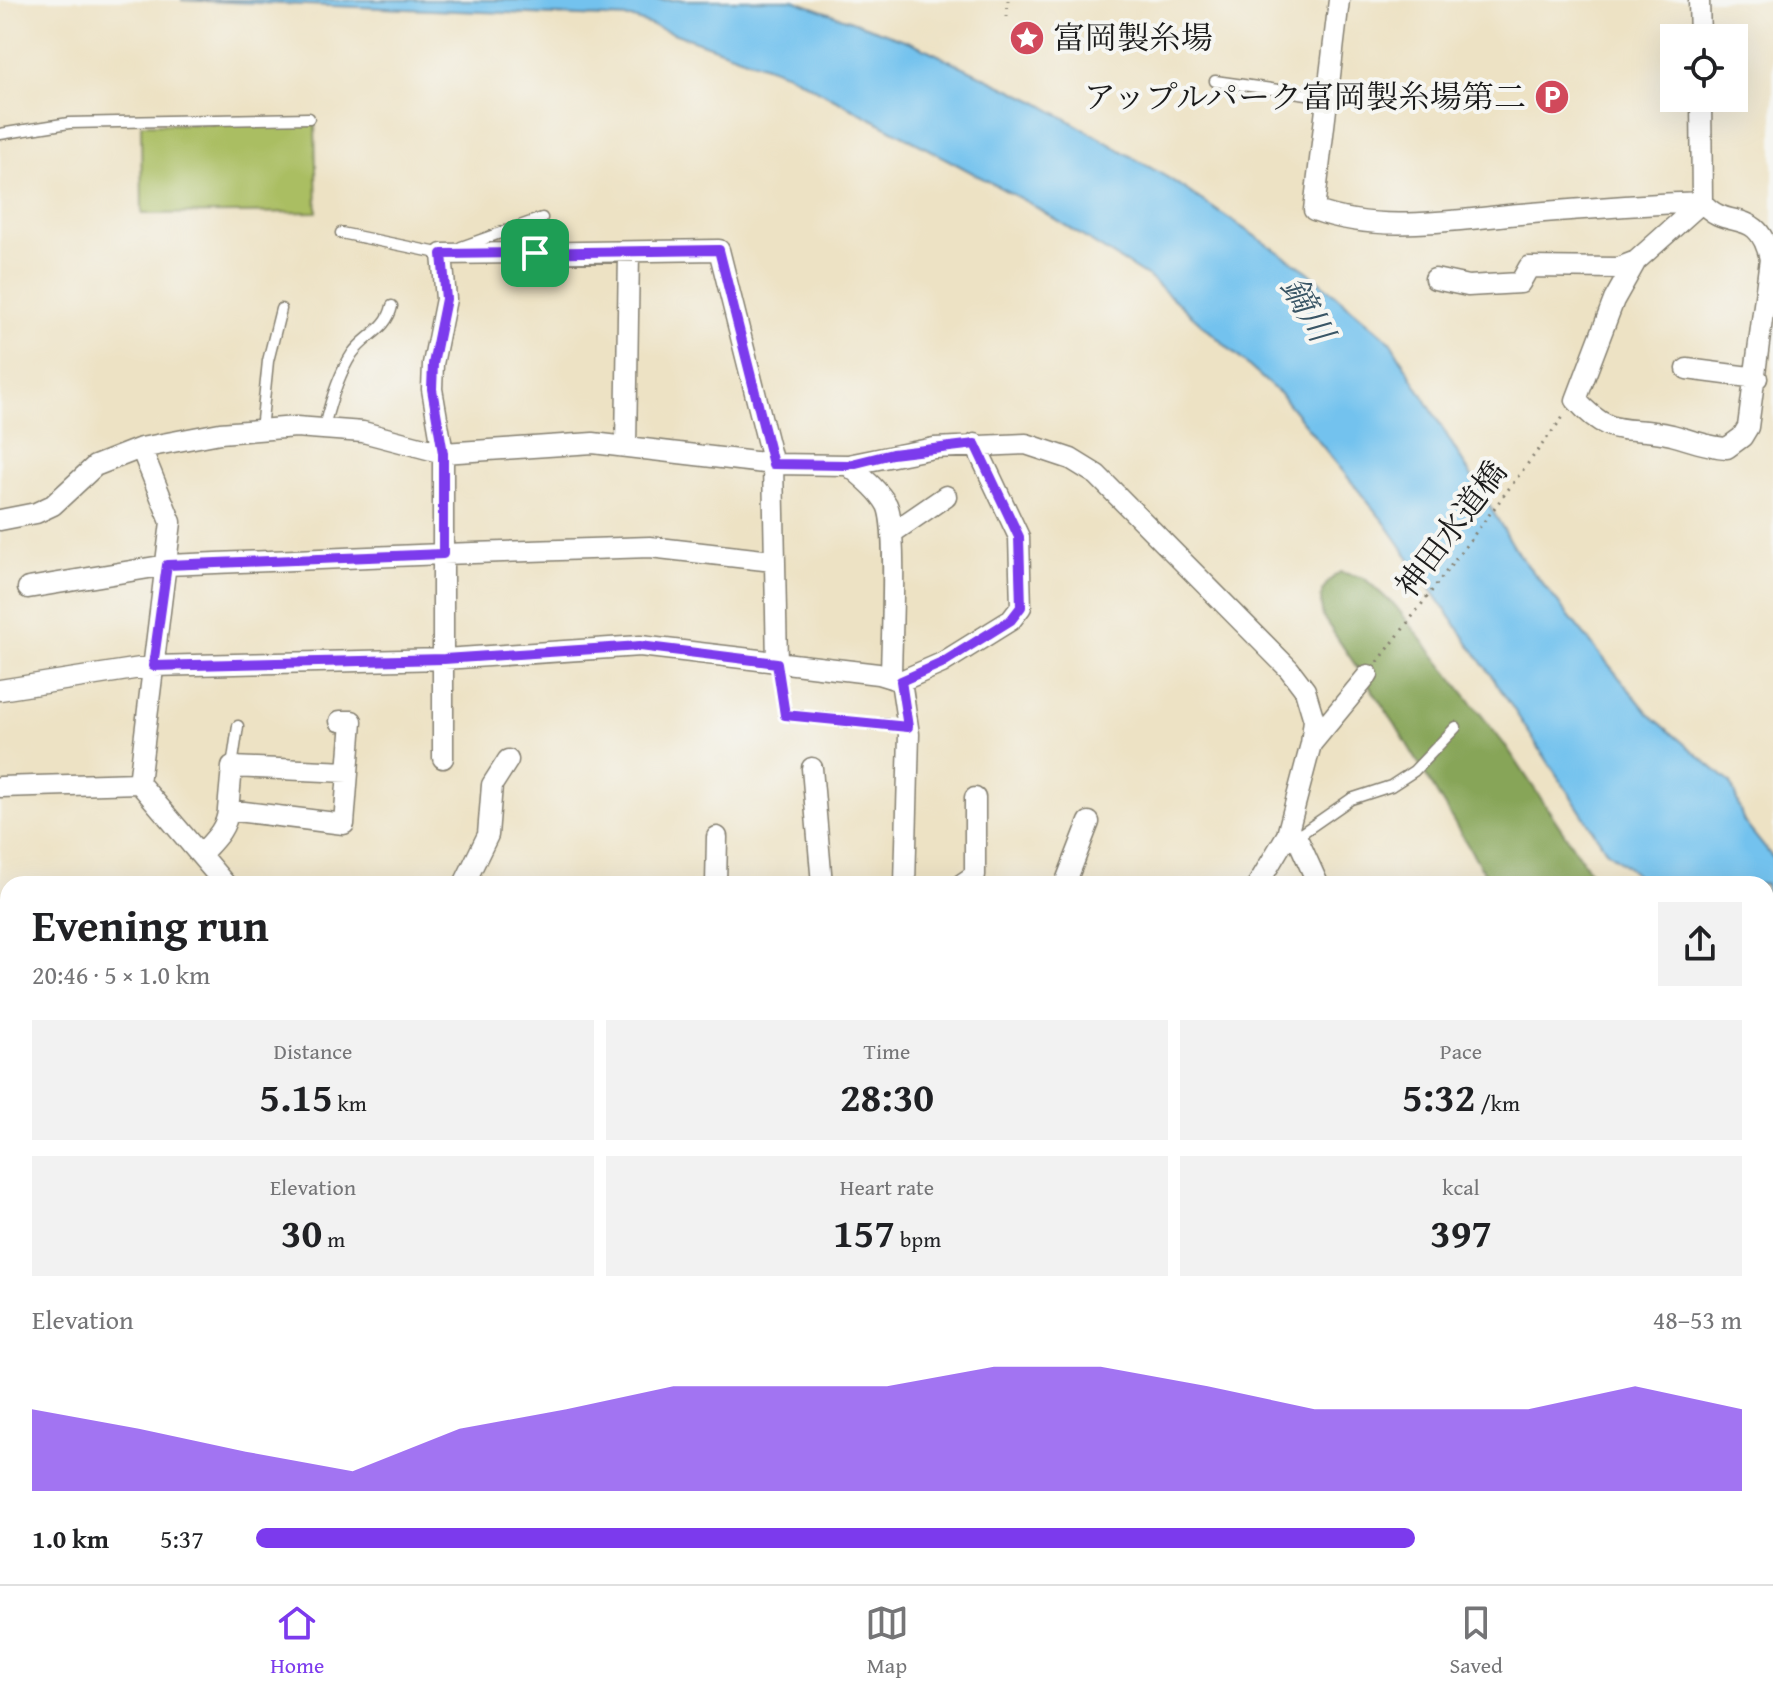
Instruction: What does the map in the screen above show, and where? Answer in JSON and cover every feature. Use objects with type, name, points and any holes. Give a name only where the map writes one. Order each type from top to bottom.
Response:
[{"type":"street","points":[[1339,0],[1330,97],[1314,210],[1334,217],[1385,222],[1440,222],[1702,202]]},
{"type":"street","points":[[1699,0],[1700,24]]},
{"type":"street","points":[[1701,112],[1702,202],[1709,210],[1753,226],[1765,236],[1770,259],[1763,376],[1748,427],[1742,437],[1727,448],[1668,434],[1616,430],[1595,421],[1576,400],[1614,300],[1636,261],[1702,202]]},
{"type":"street","points":[[443,758],[443,453],[432,389],[433,364],[446,299],[442,254],[719,250],[773,464],[777,663]]},
{"type":"street","points":[[626,446],[629,252]]},
{"type":"street","points":[[1435,279],[1468,286],[1520,283],[1529,267],[1618,268],[1636,261]]},
{"type":"street","points":[[1687,369],[1763,376]]},
{"type":"street","points":[[0,520],[36,513],[53,505],[95,466],[141,448],[220,433],[324,427],[363,432],[404,446],[443,453],[593,443],[773,464],[848,465],[892,454],[975,444],[1026,444],[1071,459],[1097,475],[1289,669],[1305,690],[1314,720],[1311,744],[1287,835],[1263,876]]},
{"type":"street","points":[[0,690],[153,666],[444,659],[640,646],[896,680],[942,663],[1011,620],[1021,607],[1019,537],[975,444]]},
{"type":"street","points":[[141,448],[171,522],[139,783],[219,876]]},
{"type":"street","points":[[848,465],[871,484],[888,506],[892,533],[896,680],[908,727],[905,876]]},
{"type":"street","points":[[892,533],[946,496]]},
{"type":"street","points":[[28,588],[167,565],[443,554],[650,547],[773,561]]},
{"type":"street","points":[[1311,744],[1368,675]]},
{"type":"street","points":[[228,810],[344,824],[352,721],[340,721]]},
{"type":"street","points":[[468,876],[488,835],[492,785],[508,760]]},
{"type":"street","points":[[201,854],[227,820],[232,767],[348,772]]},
{"type":"street","points":[[812,768],[821,876]]},
{"type":"street","points":[[0,787],[139,783]]},
{"type":"street","points":[[974,876],[975,798]]},
{"type":"street","points":[[1068,876],[1089,822]]},
{"type":"street","points":[[1287,835],[1299,842],[1314,876]]},
{"type":"street","points":[[716,876],[717,837]]},
{"type":"lane","points":[[1215,81],[1330,97]]},
{"type":"lane","points":[[0,134],[69,123],[309,118]]},
{"type":"lane","points":[[341,233],[442,254],[542,218]]},
{"type":"lane","points":[[324,427],[342,369],[355,350],[389,320],[392,306]]},
{"type":"lane","points":[[261,430],[268,361],[281,309]]},
{"type":"lane","points":[[777,663],[785,715],[908,727]]},
{"type":"lane","points":[[232,767],[238,726]]},
{"type":"lane","points":[[1287,835],[1302,833],[1351,799],[1403,779],[1438,750],[1456,727]]},
{"type":"path","points":[[1007,17],[1008,0]]},
{"type":"path","name":"神田水道橋","points":[[1368,675],[1569,410]]},
{"type":"green space","points":[[141,124],[315,124],[317,212],[142,214]]},
{"type":"green space","points":[[1340,572],[1364,578],[1397,608],[1508,749],[1593,876],[1486,876],[1395,724],[1323,617],[1321,602],[1329,581]]},
{"type":"water","name":"鏑川","points":[[181,0],[793,0],[913,43],[1037,102],[1170,179],[1307,271],[1390,341],[1519,555],[1649,714],[1731,783],[1744,822],[1773,858],[1773,876],[1638,876],[1606,850],[1493,678],[1385,523],[1281,395],[1151,279],[1029,203],[788,74],[631,18]]},
{"type":"place","name":"富岡製糸場","points":[[1027,38]]},
{"type":"place","name":"アップルパーク富岡製糸場第二","points":[[1552,97]]},
{"type":"route","points":[[719,250],[773,464],[848,465],[892,454],[975,444],[1019,537],[1021,607],[1011,620],[942,663],[901,681],[908,727],[785,715],[777,663],[640,646],[444,659],[153,666],[167,565],[443,554],[443,453],[432,389],[433,364],[446,299],[442,254],[535,253],[719,250]]}]
